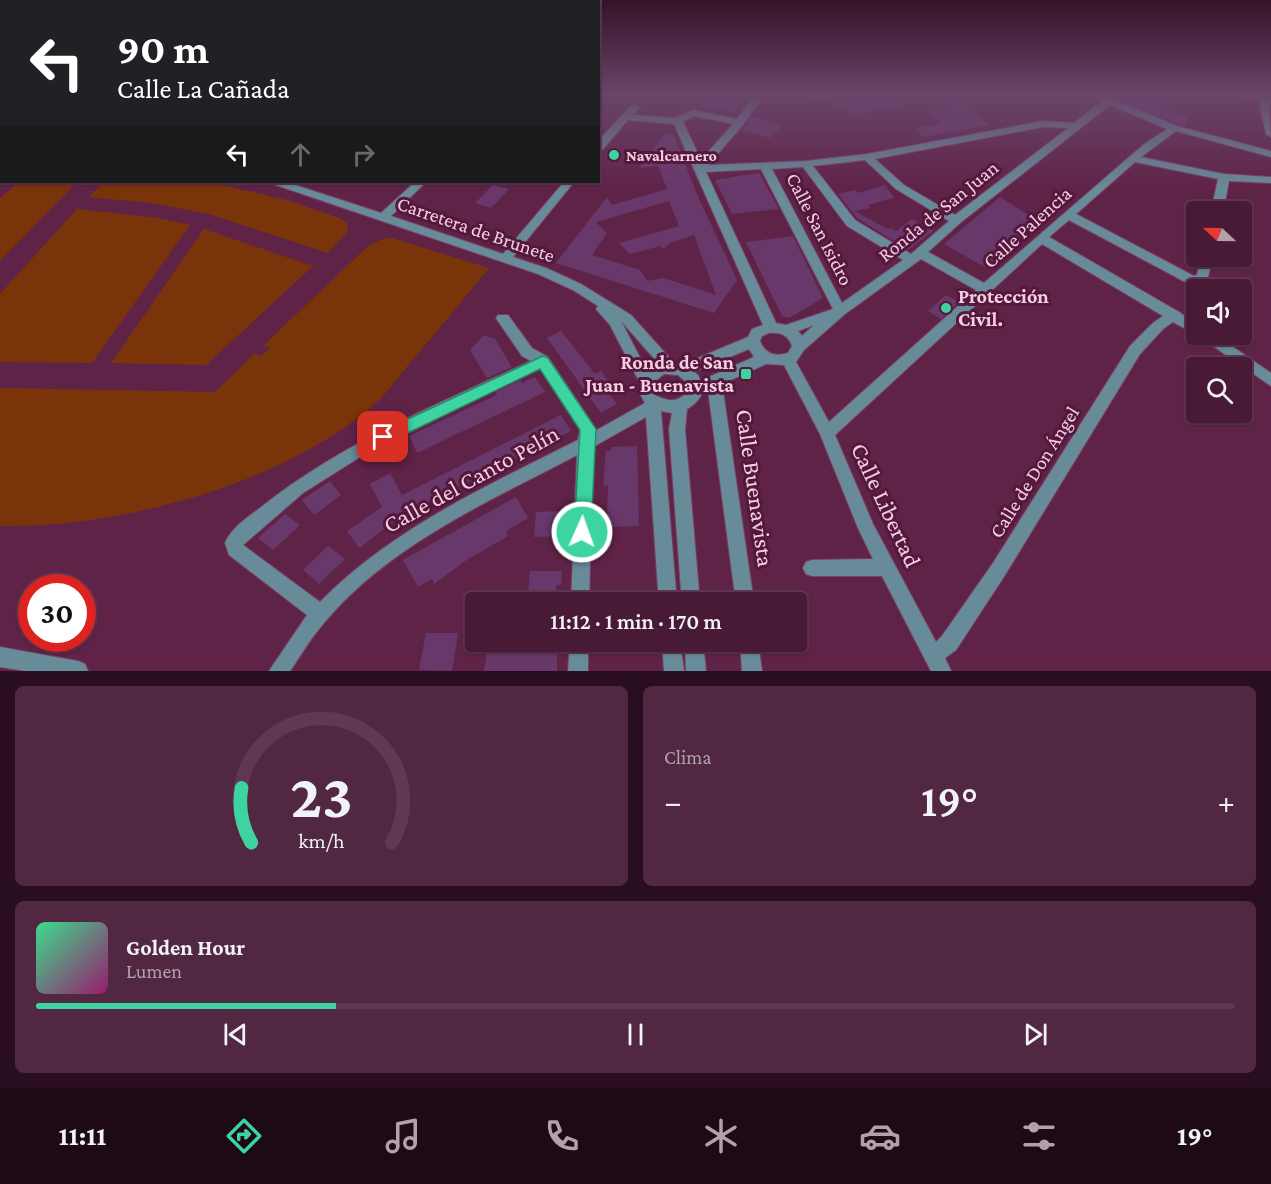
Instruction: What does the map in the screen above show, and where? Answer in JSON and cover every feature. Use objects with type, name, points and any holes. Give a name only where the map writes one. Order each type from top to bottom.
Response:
[{"type":"street","points":[[600,146],[618,126]]},
{"type":"street","points":[[680,126],[771,327]]},
{"type":"street","points":[[700,169],[716,146],[737,126]]},
{"type":"street","points":[[700,169],[806,164],[867,157],[1031,126]]},
{"type":"street","points":[[1171,126],[1271,154]]},
{"type":"street","name":"Ronda de San Juan","points":[[788,360],[798,353],[799,346],[840,311],[916,256],[956,220],[1075,127]]},
{"type":"street","name":"Calle Palencia","points":[[827,433],[1041,238],[1147,147],[1174,128]]},
{"type":"street","points":[[1255,151],[1255,146],[1270,132]]},
{"type":"street","points":[[867,157],[900,188],[956,220]]},
{"type":"street","points":[[1134,159],[1224,177],[1271,180]]},
{"type":"street","points":[[806,164],[851,223],[986,290]]},
{"type":"street","name":"Calle San Isidro","points":[[765,166],[840,311]]},
{"type":"street","points":[[1219,201],[1224,177]]},
{"type":"street","name":"Carretera de Brunete","points":[[280,183],[542,270],[592,296],[626,318],[675,369]]},
{"type":"street","points":[[382,218],[420,183]]},
{"type":"street","points":[[511,259],[566,184]]},
{"type":"street","points":[[1068,215],[1193,281],[1203,278],[1206,267]]},
{"type":"street","points":[[1041,238],[1186,323]]},
{"type":"street","name":"Carretera de Brunete","points":[[592,296],[615,322],[646,382]]},
{"type":"street","name":"Ronda de San Juan","points":[[787,330],[840,311]]},
{"type":"street","name":"Calle de Don Ángel","points":[[934,655],[949,644],[999,569],[1135,350],[1158,326],[1174,315]]},
{"type":"street","points":[[503,318],[527,352],[543,361],[588,429],[585,445],[580,592]]},
{"type":"street","points":[[765,358],[714,381],[695,392],[692,398],[680,406],[668,408],[656,404],[646,394],[646,382],[654,372],[696,366],[753,340],[757,333],[771,327],[787,330],[794,335],[799,346]]},
{"type":"street","points":[[753,340],[755,348],[765,358],[774,361],[788,360]]},
{"type":"street","points":[[1219,345],[1271,380]]},
{"type":"street","name":"Calle Libertad","points":[[788,360],[827,433],[867,528],[941,671]]},
{"type":"street","points":[[320,613],[235,549],[234,543],[238,537],[297,488],[363,447],[543,361]]},
{"type":"street","points":[[675,369],[693,379],[695,392]]},
{"type":"street","name":"Calle Buenavista","points":[[714,381],[744,592]]},
{"type":"street","points":[[656,404],[653,413],[667,592]]},
{"type":"street","name":"Calle del Canto Pelín","points":[[279,671],[289,652],[320,613],[369,565],[410,536],[585,445],[656,404]]},
{"type":"street","points":[[680,406],[677,429],[690,592]]},
{"type":"street","points":[[812,568],[887,567]]},
{"type":"street","points":[[578,671],[579,652]]},
{"type":"street","points":[[672,652],[674,671]]},
{"type":"street","points":[[695,652],[696,671]]},
{"type":"street","points":[[750,652],[752,671]]},
{"type":"street","points":[[0,657],[78,671]]},
{"type":"shaded area","points":[[18,183],[76,183],[0,261],[0,198]]},
{"type":"shaded area","points":[[103,183],[213,183],[287,200],[339,218],[347,223],[348,231],[328,253],[209,214],[151,203],[89,197]]},
{"type":"shaded area","points":[[77,209],[158,218],[190,225],[92,363],[0,362],[0,294]]},
{"type":"shaded area","points":[[204,229],[313,266],[206,365],[111,363]]},
{"type":"shaded area","points":[[392,238],[489,268],[390,388],[368,410],[330,437],[288,460],[242,481],[193,497],[144,510],[94,519],[46,525],[0,526],[0,388],[215,392],[254,354],[261,356],[270,348],[264,345],[366,248],[382,239]]},
{"type":"building","points":[[745,126],[781,126],[771,138],[742,130]]},
{"type":"building","points":[[925,126],[983,126],[923,137],[916,128]]},
{"type":"building","points":[[665,134],[673,134],[699,199],[737,280],[714,313],[556,263],[607,197],[612,205],[667,189],[658,166],[639,168]],"holes":[[[669,201],[679,226],[619,243],[630,254],[660,246],[663,249],[670,243],[694,235],[716,295],[664,278],[647,281],[640,270],[592,255],[607,233],[596,222]]]},
{"type":"building","points":[[759,173],[779,209],[732,214],[715,180]]},
{"type":"building","points":[[493,185],[509,189],[491,208],[475,203]]},
{"type":"building","points":[[885,185],[894,198],[868,205],[870,208],[854,211],[888,229],[896,231],[912,219],[933,231],[908,250],[857,218],[838,194],[855,190],[858,193]]},
{"type":"building","points":[[1000,197],[1042,223],[990,270],[944,244]]},
{"type":"building","points":[[793,236],[823,298],[789,318],[782,316],[746,242]]},
{"type":"building","name":"Protección Civil.","points":[[946,295],[959,302],[941,319],[928,311]]},
{"type":"building","points":[[561,331],[595,374],[601,371],[610,383],[603,386],[617,404],[601,413],[547,338]]},
{"type":"building","points":[[484,335],[495,339],[512,367],[487,378],[470,350]]},
{"type":"building","points":[[535,377],[545,392],[417,453],[409,436],[497,395],[496,392],[521,380],[522,383]]},
{"type":"building","points":[[561,415],[571,431],[439,496],[395,521],[359,548],[347,531],[382,507],[370,484],[390,473],[402,495]]},
{"type":"building","points":[[637,446],[639,526],[607,527],[608,485],[603,486],[606,451],[611,451],[611,447]]},
{"type":"building","points":[[330,481],[341,495],[314,515],[302,500]]},
{"type":"building","points":[[516,497],[528,518],[506,531],[508,536],[465,561],[434,584],[432,579],[418,587],[403,560]]},
{"type":"building","points":[[565,511],[564,536],[534,537],[536,512]]},
{"type":"building","points":[[285,514],[300,525],[273,550],[258,538]]},
{"type":"building","points":[[328,546],[345,559],[319,584],[303,570]]},
{"type":"building","points":[[530,571],[562,571],[561,585],[556,585],[556,592],[528,592]]},
{"type":"building","points":[[426,633],[458,633],[452,671],[419,670]]},
{"type":"building","points":[[487,652],[557,652],[557,671],[484,671]]},
{"type":"place","name":"Navalcarnero","points":[[614,155]]},
{"type":"place","name":"Protección Civil.","points":[[946,308]]},
{"type":"place","name":"Ronda de San Juan - Buenavista","points":[[746,374]]},
{"type":"route","points":[[383,437],[543,361],[588,429],[585,445],[582,532]]}]
